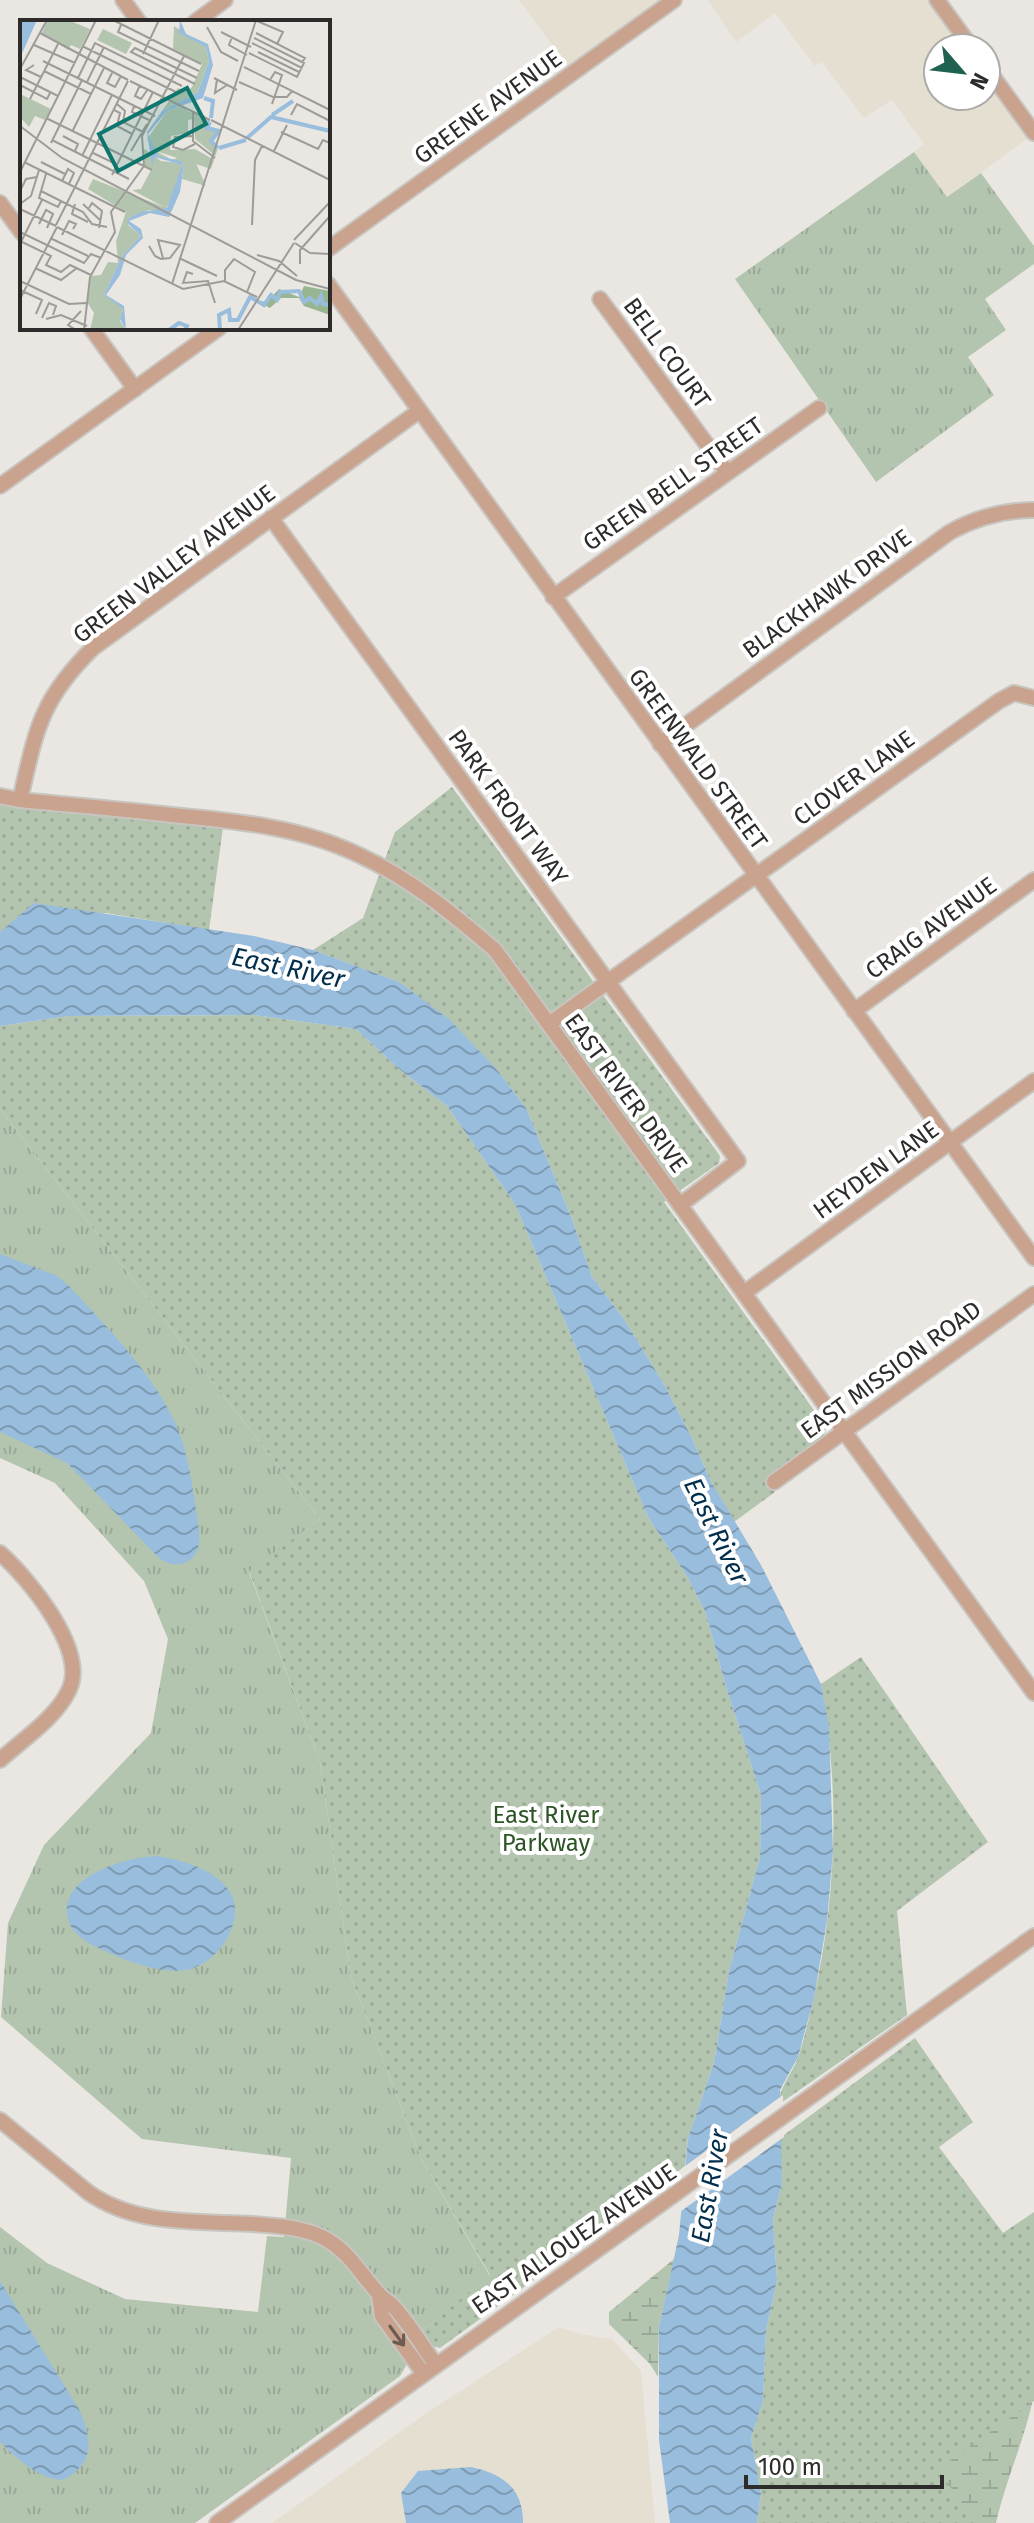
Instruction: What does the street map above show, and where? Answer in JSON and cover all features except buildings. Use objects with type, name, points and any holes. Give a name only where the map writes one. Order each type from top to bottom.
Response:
[{"type":"street","points":[[123,0],[138,20]]},
{"type":"street","points":[[198,20],[225,0]]},
{"type":"street","name":"GREENE AVENUE","points":[[330,248],[674,0]]},
{"type":"street","points":[[937,0],[960,32]]},
{"type":"street","points":[[1002,89],[1034,133]]},
{"type":"street","points":[[0,203],[20,230]]},
{"type":"street","name":"GREENWALD STREET","points":[[330,287],[1034,1258]]},
{"type":"street","name":"BELL COURT","points":[[600,299],[727,472]]},
{"type":"street","points":[[92,330],[135,389]]},
{"type":"street","points":[[0,486],[216,330]]},
{"type":"street","name":"GREEN BELL STREET","points":[[553,597],[819,408]]},
{"type":"street","name":"GREEN VALLEY AVENUE","points":[[20,800],[39,720],[61,682],[93,648],[419,411]]},
{"type":"street","name":"BLACKHAWK DRIVE","points":[[660,744],[950,532],[971,520],[1000,512],[1034,510]]},
{"type":"street","name":"PARK FRONT WAY","points":[[271,518],[738,1161],[680,1205]]},
{"type":"street","name":"CLOVER LANE","points":[[549,1024],[999,701],[1014,693],[1034,698]]},
{"type":"street","name":"EAST RIVER DRIVE","points":[[0,796],[264,825],[315,837],[360,855],[405,879],[495,950],[1034,1693]]},
{"type":"street","name":"CRAIG AVENUE","points":[[854,1011],[1034,880]]},
{"type":"street","name":"HEYDEN LANE","points":[[744,1293],[1034,1081]]},
{"type":"street","name":"EAST MISSION ROAD","points":[[774,1482],[1034,1294]]},
{"type":"street","points":[[0,1553],[52,1618],[70,1650],[74,1678],[60,1704],[0,1760]]},
{"type":"street","name":"EAST ALLOUEZ AVENUE","points":[[217,2523],[1034,1936]]},
{"type":"street","points":[[0,2120],[102,2202],[132,2214],[155,2219],[281,2226],[309,2232],[334,2244],[349,2255],[379,2295],[382,2316],[430,2370]]},
{"type":"shaded area","points":[[519,0],[674,0],[573,73]]},
{"type":"shaded area","points":[[708,0],[937,0],[960,32],[922,32],[922,112],[1002,112],[1002,89],[1034,134],[947,197],[914,152],[924,144],[892,100],[864,118],[822,62],[815,66],[775,13],[736,42]]},
{"type":"shaded area","points":[[559,2327],[612,2339],[641,2371],[655,2523],[272,2523],[425,2414]]},
{"type":"green space","points":[[914,152],[947,197],[981,173],[1034,246],[1034,264],[985,299],[1006,330],[968,357],[994,395],[876,482],[735,279]]},
{"type":"green space","points":[[452,787],[720,1156],[719,1163],[664,1202],[826,1427],[824,1436],[768,1478],[775,1492],[734,1522],[665,1386],[624,1319],[592,1277],[572,1219],[526,1108],[498,1071],[399,982],[313,950],[363,918],[395,832]]},
{"type":"green space","points":[[0,796],[224,820],[209,930],[106,913],[0,932]]},
{"type":"green space","name":"East River Parkway","points":[[254,1015],[356,1029],[399,1069],[447,1106],[515,1204],[648,1517],[688,1578],[706,1614],[761,1795],[760,1857],[729,1971],[714,2063],[688,2138],[685,2166],[622,2216],[440,2348],[427,2345],[419,2333],[490,2275],[421,2158],[351,1977],[320,1762],[249,1571],[320,1519],[0,1109],[0,1026],[69,1016]]},
{"type":"green space","points":[[0,1109],[320,1519],[249,1572],[320,1762],[351,1977],[421,2158],[490,2276],[399,2349],[407,2364],[400,2376],[195,2523],[0,2523],[0,2227],[47,2263],[125,2299],[258,2312],[267,2236],[284,2237],[291,2158],[142,2139],[1,2017],[8,1923],[44,1845],[151,1733],[168,1639],[144,1581],[55,1483],[0,1458]]},
{"type":"green space","points":[[861,1657],[988,1842],[897,1911],[907,2015],[778,2105],[804,2039],[827,1923],[833,1803],[821,1684]]},
{"type":"green space","points":[[915,2038],[973,2122],[939,2147],[1003,2233],[1034,2212],[1034,2401],[938,2469],[975,2523],[757,2523],[761,2493],[751,2438],[763,2401],[766,2331],[777,2280],[773,2219],[782,2184],[780,2138]]},
{"type":"green space","points":[[674,2259],[659,2327],[658,2377],[650,2364],[609,2324],[609,2312]]},
{"type":"green space","points":[[868,2389],[1034,2395],[996,2523],[885,2523]]},
{"type":"water","name":"East River","points":[[34,903],[254,936],[313,950],[399,982],[449,1019],[498,1071],[526,1108],[572,1219],[592,1277],[624,1319],[665,1386],[710,1480],[761,1565],[821,1684],[829,1726],[833,1852],[827,1921],[814,1998],[798,2057],[780,2090],[782,2184],[773,2219],[777,2280],[766,2331],[763,2401],[751,2438],[761,2493],[757,2523],[670,2523],[659,2440],[659,2327],[679,2235],[688,2138],[714,2063],[729,1971],[760,1857],[761,1795],[706,1614],[688,1578],[648,1517],[515,1204],[447,1106],[399,1069],[356,1029],[254,1015],[69,1016],[0,1026],[0,932]]},
{"type":"water","points":[[0,1254],[57,1276],[69,1286],[145,1373],[173,1417],[189,1469],[199,1535],[196,1552],[186,1563],[169,1563],[160,1559],[67,1463],[0,1432]]},
{"type":"water","points":[[156,1856],[206,1871],[230,1891],[235,1905],[234,1921],[226,1940],[208,1960],[194,1968],[173,1971],[125,1960],[86,1941],[76,1933],[69,1921],[68,1900],[86,1879],[129,1860]]},
{"type":"water","points":[[0,2281],[84,2422],[88,2442],[86,2459],[63,2480],[37,2472],[0,2442]]},
{"type":"water","points":[[471,2467],[493,2474],[509,2484],[519,2500],[523,2523],[406,2523],[401,2493],[418,2471]]},
{"type":"pier","points":[[783,2095],[784,2137],[677,2214],[681,2169]]}]
